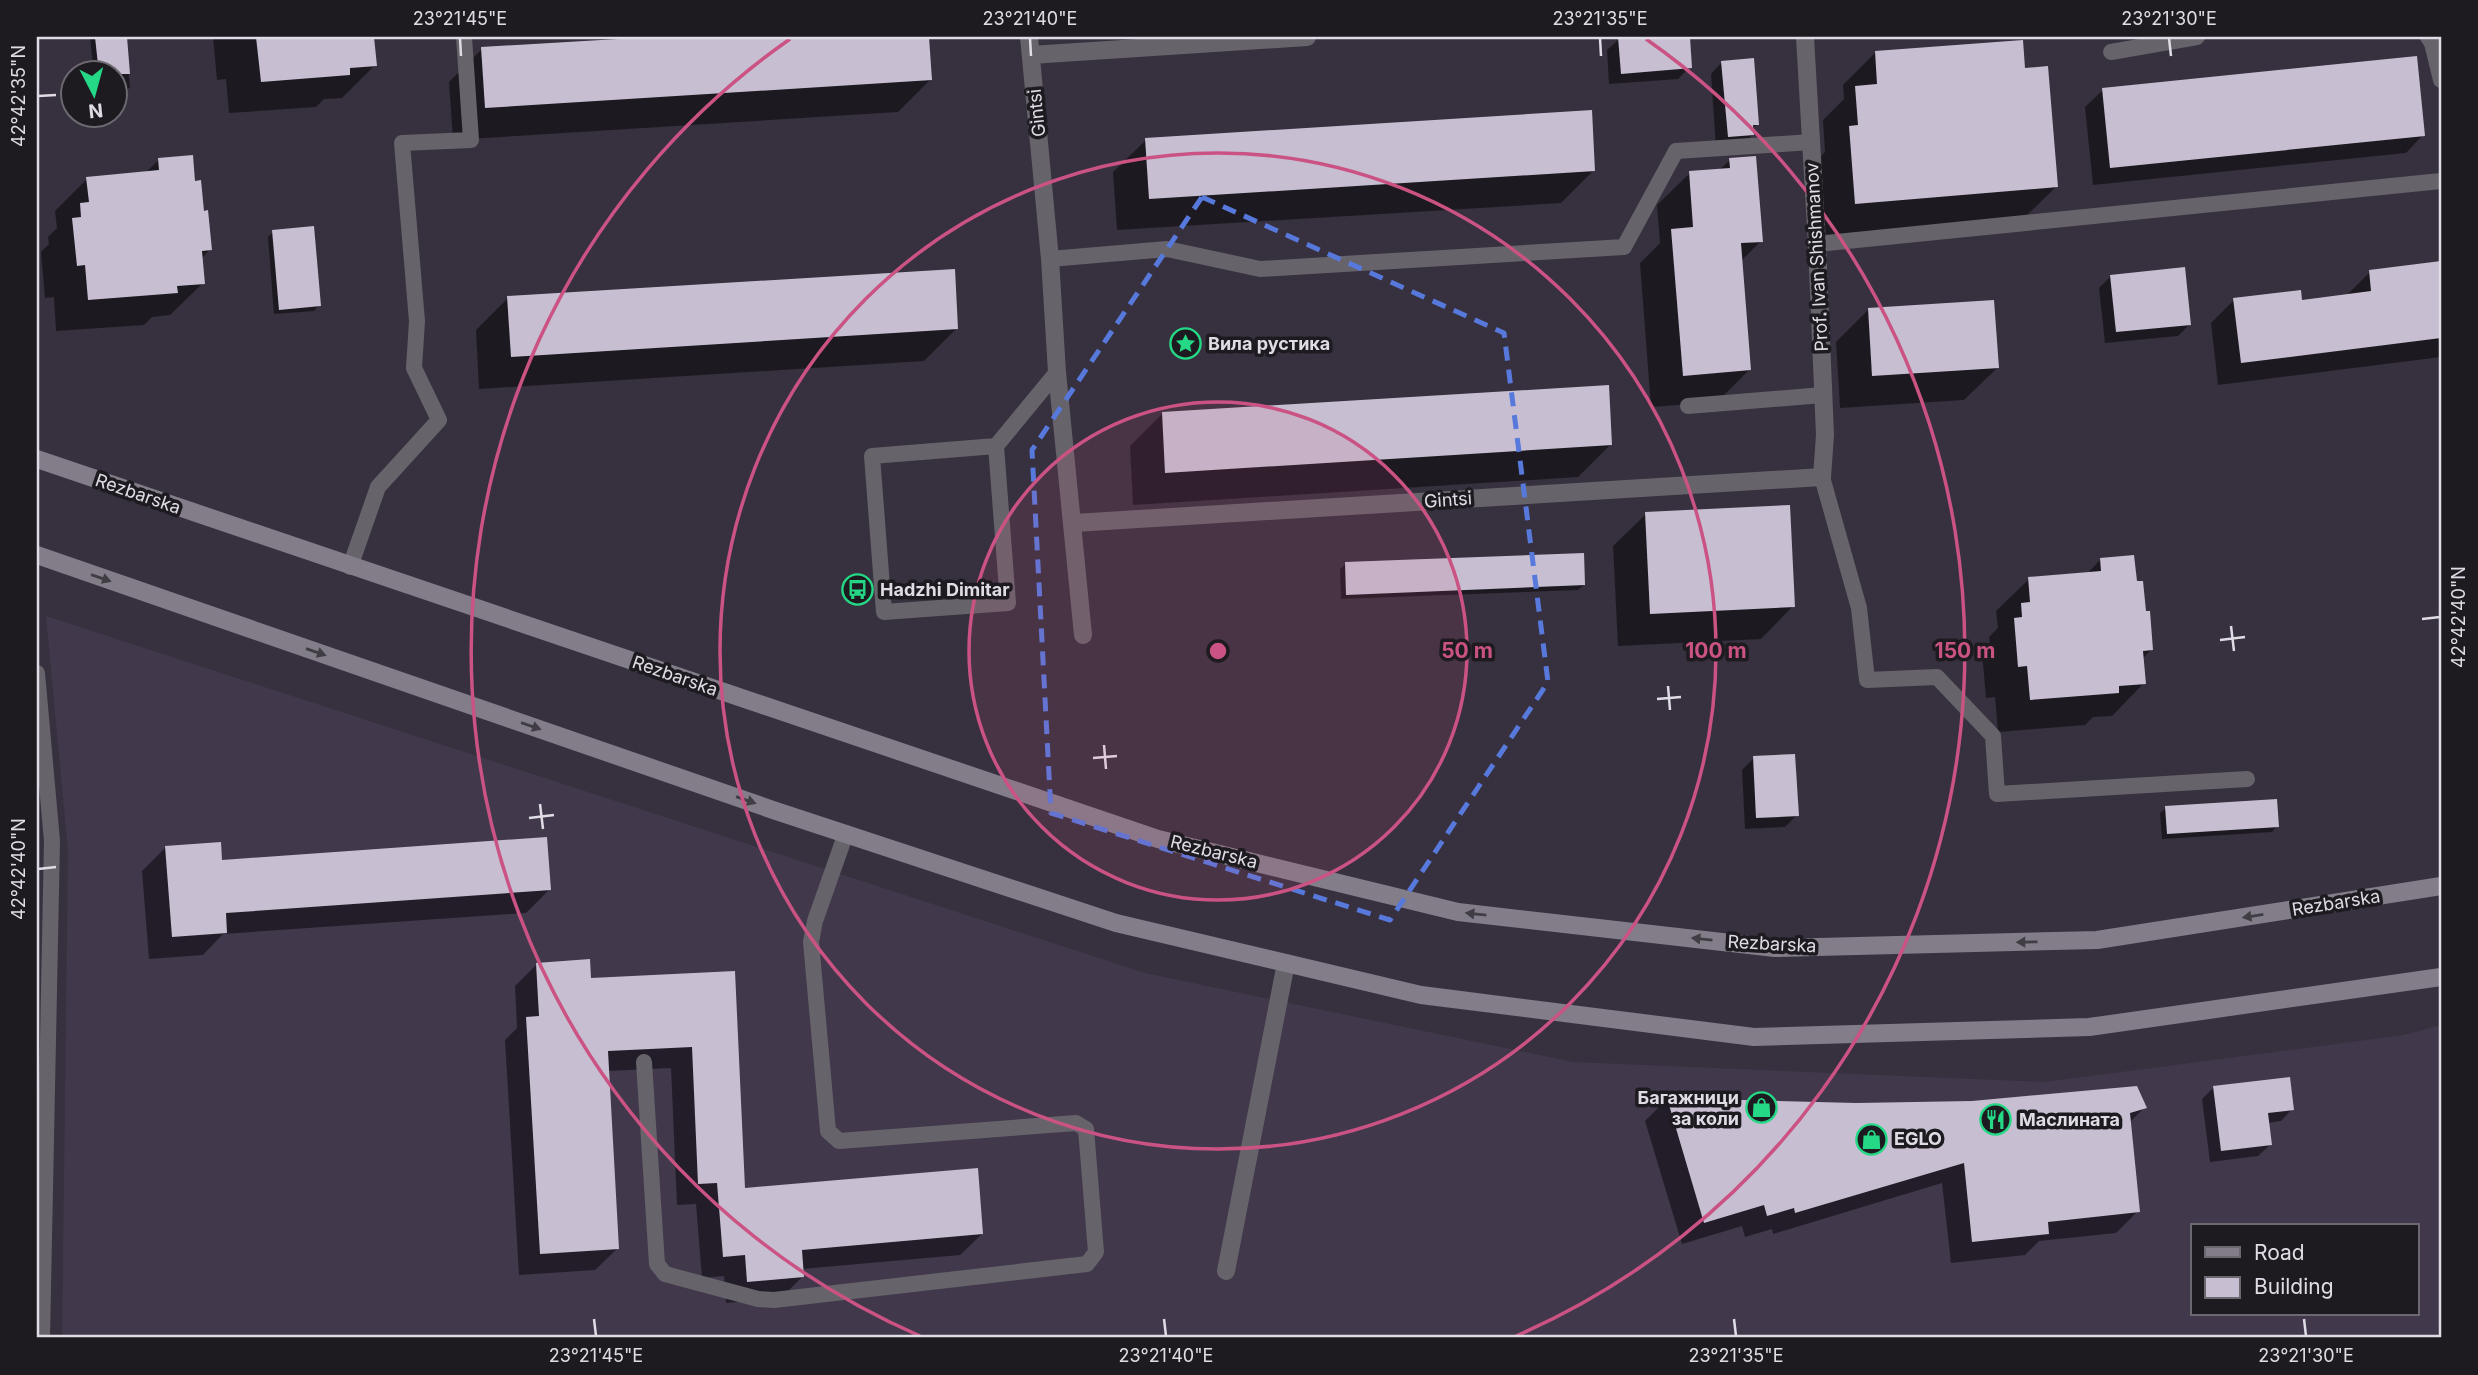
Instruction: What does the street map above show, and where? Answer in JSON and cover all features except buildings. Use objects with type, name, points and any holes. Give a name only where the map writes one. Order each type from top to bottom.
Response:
[{"type":"street","points":[[1030,46],[1307,37]]},
{"type":"street","name":"Prof. Ivan Shishmanov","points":[[1805,37],[1825,435],[1822,477]]},
{"type":"street","name":"Gintsi","points":[[1030,46],[1050,259],[1057,372],[1083,635]]},
{"type":"street","name":"Rezbarska","points":[[37,460],[1158,839],[1458,912],[1775,948],[2097,940],[2441,886]]},
{"type":"street","name":"Gintsi","points":[[1074,523],[1822,477]]},
{"type":"street","points":[[37,555],[1116,923],[1421,995],[1754,1037],[2089,1027],[2441,977]]},
{"type":"street","points":[[1226,1271],[1286,963]]},
{"type":"lane","points":[[350,567],[378,487],[439,420],[414,368],[417,321],[402,143],[471,140],[464,37]]},
{"type":"lane","points":[[2111,52],[2197,37]]},
{"type":"lane","points":[[2428,37],[2441,80]]},
{"type":"lane","points":[[1050,259],[1167,248],[1259,270],[1624,247],[1676,151],[1812,142]]},
{"type":"lane","points":[[1817,244],[2441,181]]},
{"type":"lane","points":[[996,446],[872,456],[884,612],[1008,603],[996,446],[1057,372]]},
{"type":"lane","points":[[1688,406],[1823,395]]},
{"type":"lane","points":[[1822,477],[1859,608],[1867,680],[1937,677],[1993,736],[1997,794],[2247,779]]},
{"type":"lane","points":[[37,673],[51,841],[42,1338]]},
{"type":"lane","points":[[644,1062],[657,1264],[665,1274],[758,1299],[775,1300],[1087,1264],[1096,1252],[1095,1238],[1086,1129],[1076,1123],[839,1141],[828,1131],[811,942],[815,921],[846,833]]},
{"type":"highlighted area","points":[[1202,197],[1504,333],[1548,682],[1390,920],[1051,813],[1032,450]]},
{"type":"shaded area","points":[[46,616],[1145,973],[1573,1062],[2044,1082],[2404,1035],[2441,1025],[2441,1338],[62,1338],[68,851]]},
{"type":"place","name":"Вила рустика","points":[[1185,344]]},
{"type":"place","name":"Hadzhi Dimitar","points":[[857,590]]},
{"type":"place","name":"Багажници за коли","points":[[1762,1108]]},
{"type":"place","name":"Маслината","points":[[1996,1120]]},
{"type":"place","name":"EGLO","points":[[1871,1139]]}]
